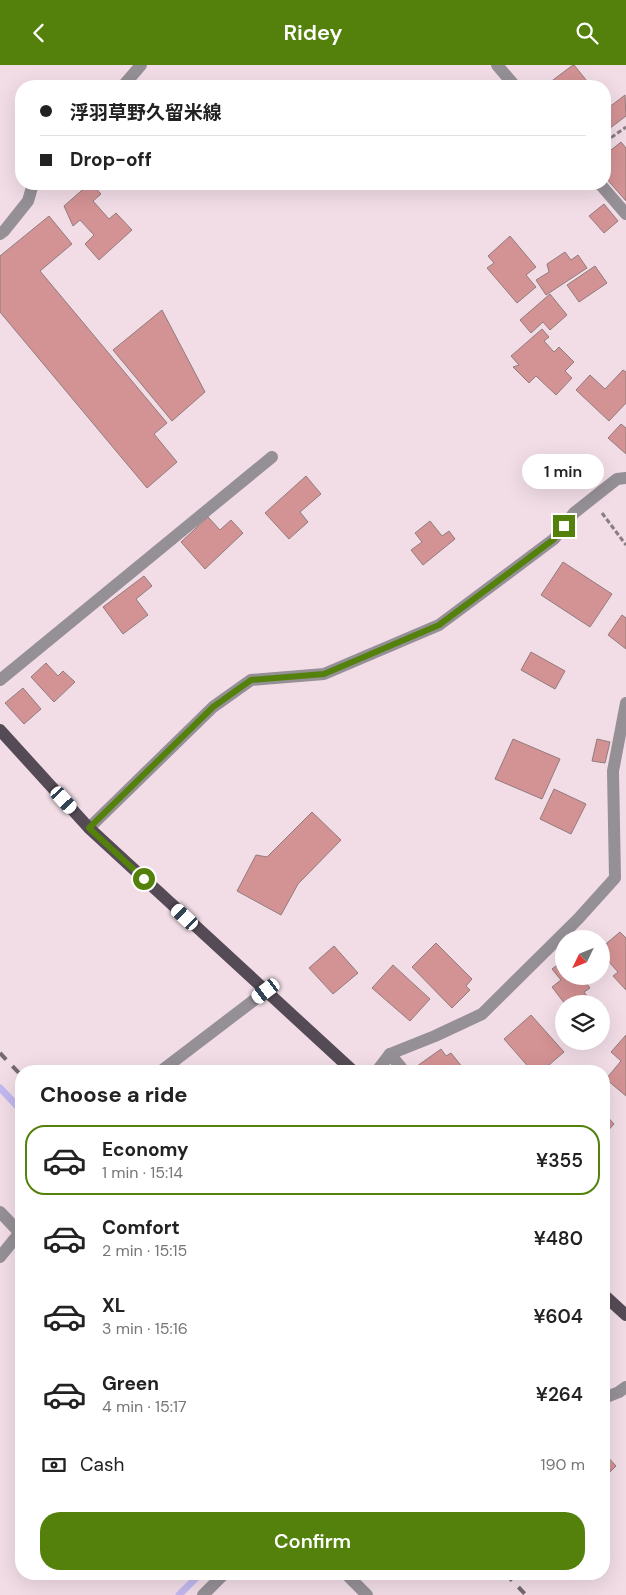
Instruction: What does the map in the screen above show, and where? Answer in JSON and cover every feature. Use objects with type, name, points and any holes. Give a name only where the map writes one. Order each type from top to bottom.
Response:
[{"type":"main road","points":[[0,730],[89,828],[346,1065]]},
{"type":"main road","points":[[610,1300],[626,1315]]},
{"type":"street","points":[[128,80],[141,65]]},
{"type":"street","points":[[497,65],[510,80]]},
{"type":"street","points":[[0,234],[28,201],[31,190]]},
{"type":"street","points":[[605,190],[626,214]]},
{"type":"street","points":[[0,680],[272,457]]},
{"type":"street","points":[[89,828],[213,707],[251,680],[324,674],[439,625],[554,539],[574,513],[617,479],[626,478]]},
{"type":"street","points":[[382,1065],[390,1054],[482,1014],[578,919],[615,878],[613,771],[626,703]]},
{"type":"street","points":[[169,1065],[266,991]]},
{"type":"street","points":[[390,1054],[399,1065]]},
{"type":"street","points":[[0,1212],[15,1226]]},
{"type":"street","points":[[0,1257],[15,1239]]},
{"type":"street","points":[[610,1396],[626,1387]]},
{"type":"street","points":[[203,1595],[218,1580]]},
{"type":"street","points":[[352,1580],[367,1595]]},
{"type":"path","points":[[611,138],[626,127]]},
{"type":"path","points":[[601,512],[626,545]]},
{"type":"building","points":[[574,65],[586,80],[553,80]]},
{"type":"building","points":[[625,95],[626,116],[611,127],[611,106]]},
{"type":"building","points":[[621,142],[626,148],[626,201],[611,184],[611,150]]},
{"type":"building","points":[[82,190],[97,190],[101,194],[93,201],[109,219],[116,213],[132,230],[99,260],[85,244],[94,235],[80,220],[73,226],[64,206]]},
{"type":"building","points":[[604,204],[618,221],[604,233],[589,216]]},
{"type":"building","points":[[49,216],[72,244],[40,271],[167,423],[154,434],[177,462],[147,488],[0,312],[0,256]]},
{"type":"building","points":[[510,236],[536,267],[526,275],[536,287],[517,303],[487,268],[494,263],[488,256]]},
{"type":"building","points":[[565,252],[571,260],[578,255],[587,268],[546,295],[536,280],[549,272],[547,264]]},
{"type":"building","points":[[595,266],[607,283],[579,302],[567,285]]},
{"type":"building","points":[[550,294],[567,315],[550,330],[543,322],[531,333],[520,320]]},
{"type":"building","points":[[162,310],[205,392],[172,421],[113,350]]},
{"type":"building","points":[[542,329],[549,337],[544,341],[554,352],[559,347],[574,362],[565,371],[572,378],[556,395],[536,376],[529,383],[513,367],[519,365],[511,356]]},
{"type":"building","points":[[623,370],[626,372],[626,403],[609,421],[576,390],[590,375],[605,389]]},
{"type":"building","points":[[621,424],[626,428],[626,454],[608,438]]},
{"type":"building","points":[[306,476],[321,494],[300,512],[308,522],[289,539],[265,513]]},
{"type":"building","points":[[208,517],[220,530],[231,520],[243,533],[205,569],[181,542]]},
{"type":"building","points":[[430,521],[442,536],[449,531],[455,539],[423,565],[411,550],[422,542],[415,533]]},
{"type":"building","points":[[563,562],[612,594],[590,627],[541,595]]},
{"type":"building","points":[[144,576],[152,586],[136,599],[148,615],[123,634],[103,607]]},
{"type":"building","points":[[622,615],[626,618],[626,649],[608,635]]},
{"type":"building","points":[[531,652],[565,671],[555,689],[521,670]]},
{"type":"building","points":[[46,663],[58,676],[63,671],[75,682],[54,702],[31,677]]},
{"type":"building","points":[[23,688],[41,709],[24,724],[5,703]]},
{"type":"building","points":[[513,739],[560,759],[542,799],[495,779]]},
{"type":"building","points":[[597,739],[610,742],[605,763],[592,761]]},
{"type":"building","points":[[554,789],[586,804],[571,834],[540,819]]},
{"type":"building","points":[[312,812],[341,840],[298,884],[281,915],[237,891],[256,855],[267,857]]},
{"type":"building","points":[[620,932],[626,938],[626,990],[613,976],[618,972],[610,963],[610,940]]},
{"type":"building","points":[[436,943],[472,979],[466,986],[470,990],[452,1008],[412,967]]},
{"type":"building","points":[[334,946],[358,973],[333,994],[309,968]]},
{"type":"building","points":[[393,965],[430,999],[410,1021],[372,988]]},
{"type":"building","points":[[555,985],[588,985],[590,988],[584,992],[586,995],[558,995],[552,987]]},
{"type":"building","points":[[531,1015],[555,1042],[555,1050],[562,1050],[564,1052],[549,1065],[527,1065],[504,1039]]},
{"type":"building","points":[[626,1035],[626,1096],[610,1082],[610,1074],[621,1061],[611,1052]]},
{"type":"building","points":[[441,1049],[446,1056],[451,1053],[461,1065],[419,1065]]},
{"type":"building","points":[[610,1120],[614,1124],[610,1128]]},
{"type":"building","points":[[610,1460],[616,1466],[610,1472]]},
{"type":"waterway","points":[[0,1088],[15,1104]]},
{"type":"waterway","points":[[179,1595],[194,1580]]},
{"type":"railway","points":[[0,1053],[15,1069]]},
{"type":"railway","points":[[512,1580],[526,1595]]},
{"type":"route","points":[[144,879],[89,828],[213,707],[251,680],[324,674],[439,625],[554,539],[564,526]]}]
